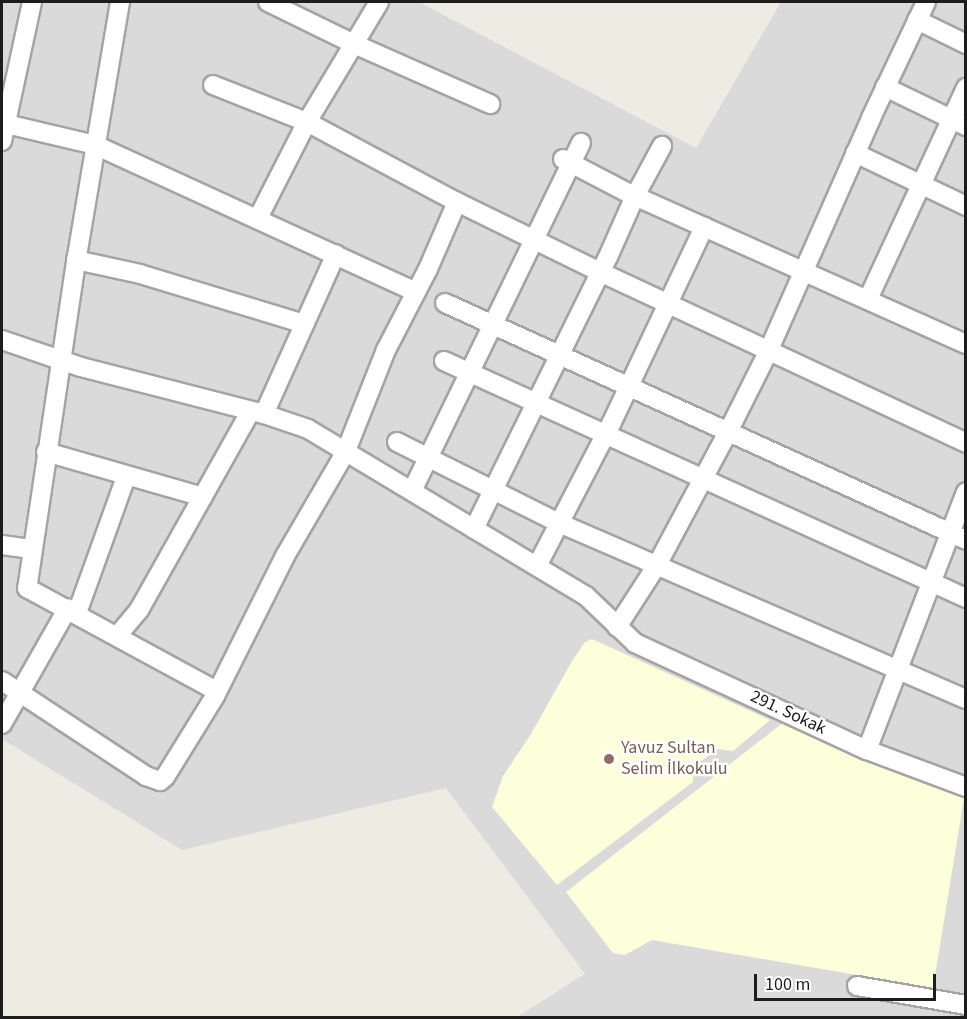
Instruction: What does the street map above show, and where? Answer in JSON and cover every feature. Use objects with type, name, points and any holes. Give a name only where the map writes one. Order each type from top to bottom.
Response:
[{"type":"street","points":[[32,2],[3,129],[95,145],[416,292]]},
{"type":"street","points":[[120,2],[76,260],[27,588],[217,690]]},
{"type":"street","points":[[268,2],[354,44],[490,104]]},
{"type":"street","points":[[258,218],[307,122],[380,2]]},
{"type":"street","points":[[617,627],[657,565],[768,352],[855,153],[926,2]]},
{"type":"street","points":[[917,20],[966,44]]},
{"type":"street","points":[[213,85],[307,122],[457,202],[600,272],[966,443]]},
{"type":"street","points":[[885,87],[958,124]]},
{"type":"street","points":[[868,299],[921,186],[958,124],[966,88]]},
{"type":"street","points":[[412,491],[535,240],[566,161],[580,143]]},
{"type":"street","points":[[474,529],[495,491],[535,401],[600,272],[635,196],[662,146]]},
{"type":"street","points":[[855,153],[966,206]]},
{"type":"street","points":[[566,161],[635,196],[966,344]]},
{"type":"street","points":[[2,681],[146,776],[160,781],[217,690],[285,556],[346,452],[386,351],[457,202]]},
{"type":"street","points":[[537,566],[607,433],[704,227]]},
{"type":"street","points":[[118,635],[140,610],[203,497],[257,413],[305,324],[336,254]]},
{"type":"street","points":[[76,260],[140,274],[305,324]]},
{"type":"street","points":[[445,303],[729,430],[966,540]]},
{"type":"street","name":"291. Sokak","points":[[2,340],[61,360],[308,429],[586,596],[634,643],[867,750],[966,787]]},
{"type":"street","points":[[444,361],[607,433],[966,598]]},
{"type":"street","points":[[398,442],[559,523],[898,672],[966,699]]},
{"type":"street","points":[[46,452],[126,477],[203,497]]},
{"type":"street","points":[[2,724],[18,692],[73,611],[126,477]]},
{"type":"street","points":[[867,750],[932,583],[948,533],[966,492]]},
{"type":"street","points":[[2,545],[32,549]]},
{"type":"street","points":[[857,986],[966,1005]]},
{"type":"shaded area","points":[[2,2],[419,2],[696,148],[781,2],[965,2],[965,1017],[517,1017],[585,974],[446,788],[182,850],[2,739]]},
{"type":"shaded area","name":"Yavuz Sultan Selim İlkokulu","points":[[592,639],[770,720],[733,751],[718,749],[694,766],[693,782],[557,885],[492,807],[503,776],[531,734],[572,661],[585,642]]},
{"type":"shaded area","points":[[784,722],[964,798],[933,988],[652,940],[625,955],[613,953],[566,892]]},
{"type":"place","name":"Yavuz Sultan Selim İlkokulu","points":[[609,759]]}]
